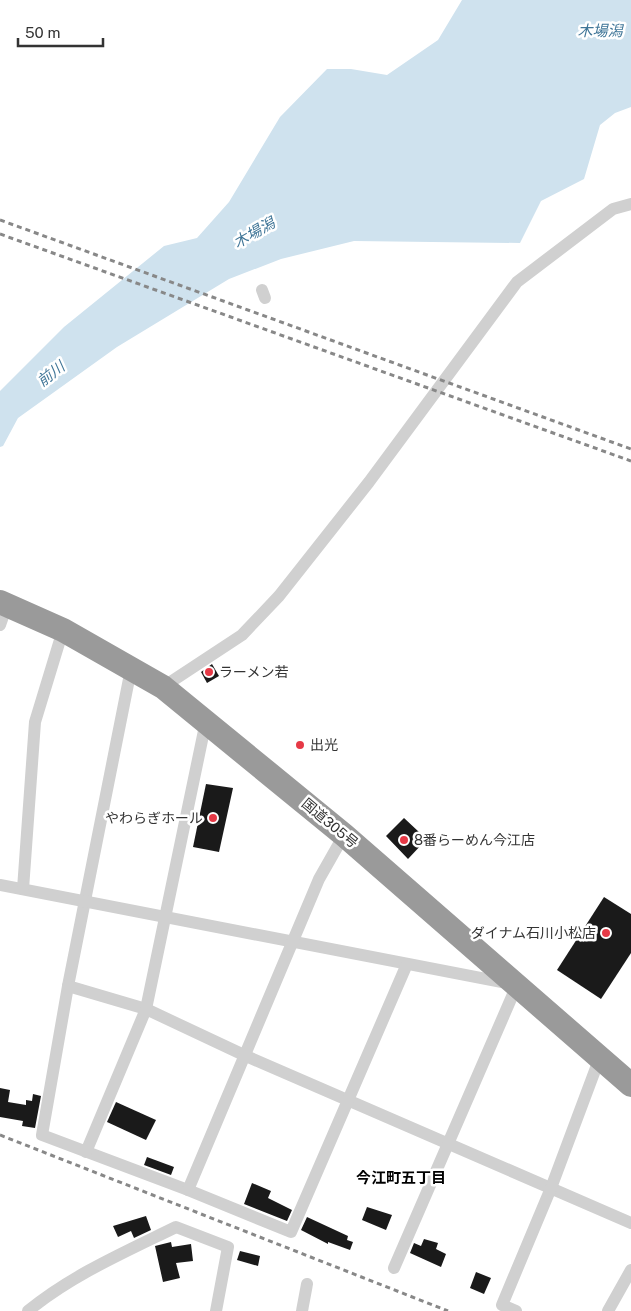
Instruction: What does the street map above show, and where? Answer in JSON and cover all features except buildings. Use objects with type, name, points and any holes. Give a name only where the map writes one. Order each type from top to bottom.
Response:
[{"type":"highway","name":"国道305号","points":[[2,611],[63,630],[164,687],[344,835],[631,1085]]},
{"type":"street","points":[[164,687],[242,635],[279,596],[369,482],[518,282],[613,209],[631,204]]},
{"type":"street","points":[[23,889],[35,722],[63,630]]},
{"type":"street","points":[[131,669],[84,902],[42,1135],[188,1190],[291,1232],[407,964]]},
{"type":"street","points":[[86,1152],[146,1009],[206,721]]},
{"type":"street","points":[[188,1190],[319,879],[344,835]]},
{"type":"street","points":[[0,885],[516,985],[394,1268]]},
{"type":"street","points":[[68,986],[146,1009],[246,1056],[631,1223]]},
{"type":"street","points":[[516,1311],[502,1305],[551,1188],[600,1057]]},
{"type":"street","points":[[28,1311],[43,1298],[83,1274],[176,1227],[228,1248],[216,1311]]},
{"type":"street","points":[[608,1311],[631,1270]]},
{"type":"street","points":[[302,1311],[307,1284]]},
{"type":"water","points":[[462,0],[631,0],[631,107],[615,113],[600,125],[584,179],[541,201],[520,243],[354,241],[281,259],[229,279],[117,347],[18,418],[3,446],[0,447],[0,391],[64,327],[164,246],[197,238],[229,202],[280,117],[327,69],[351,69],[387,75],[438,40]]},
{"type":"railway","points":[[0,220],[631,449]]},
{"type":"railway","points":[[0,234],[631,461]]},
{"type":"railway","points":[[0,1135],[448,1311]]},
{"type":"place","name":"ラーメン若","points":[[209,672]]},
{"type":"place","name":"出光","points":[[300,745]]},
{"type":"place","name":"やわらぎホール","points":[[213,818]]},
{"type":"place","name":"8番らーめん今江店","points":[[404,840]]},
{"type":"place","name":"ダイナム石川小松店","points":[[606,933]]},
{"type":"district","name":"今江町五丁目","points":[[401,1178]]},
{"type":"water label","name":"木場潟","points":[[600,31]]},
{"type":"water label","name":"木場潟","points":[[254,233]]},
{"type":"water label","name":"前川","points":[[51,374]]}]
